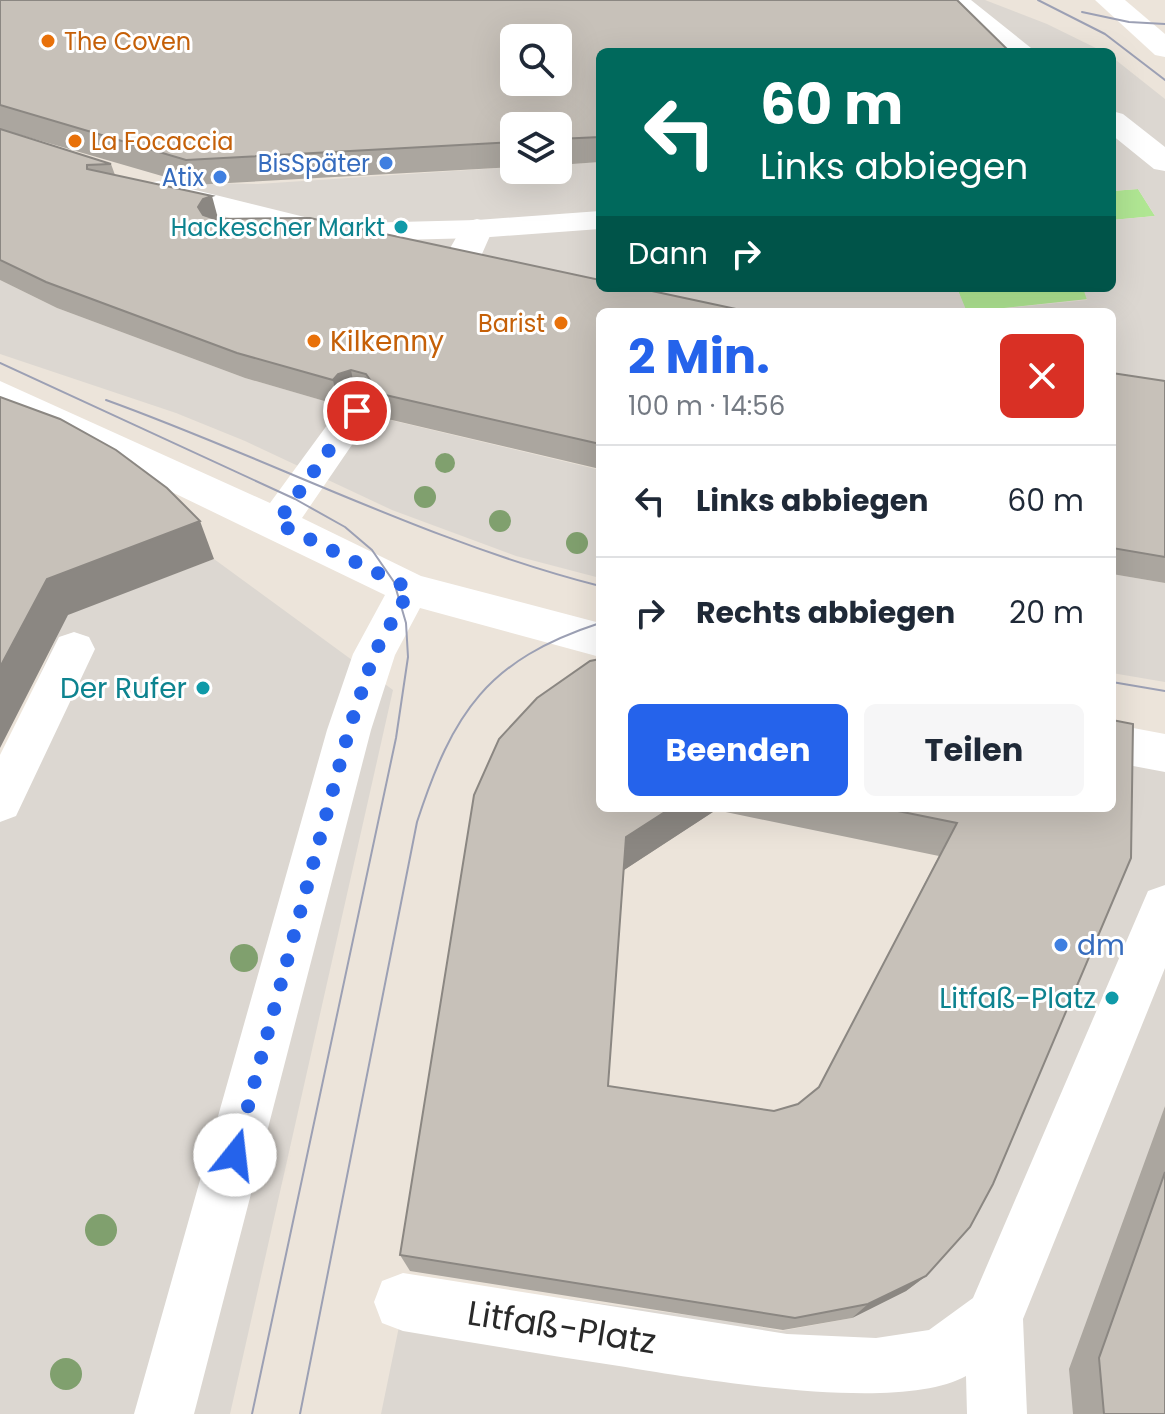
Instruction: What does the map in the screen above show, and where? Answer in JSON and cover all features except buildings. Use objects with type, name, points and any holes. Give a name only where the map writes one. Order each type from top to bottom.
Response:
[{"type":"street","points":[[954,0],[1017,48]]},
{"type":"street","points":[[1113,3],[1152,0]]},
{"type":"street","points":[[1113,3],[1165,49]]},
{"type":"street","points":[[1116,123],[1158,149]]},
{"type":"street","points":[[1116,154],[1158,149]]},
{"type":"street","points":[[135,183],[249,215],[329,233],[466,273],[477,229]]},
{"type":"street","points":[[0,394],[277,523],[410,589],[596,639]]},
{"type":"street","points":[[277,523],[357,411]]},
{"type":"street","points":[[164,1414],[349,730],[374,654],[410,589]]},
{"type":"street","points":[[0,802],[74,649]]},
{"type":"street","points":[[1116,744],[1165,753]]},
{"type":"street","points":[[997,1414],[994,1319],[1165,907]]},
{"type":"street","name":"Litfaß-Platz","points":[[403,1302],[787,1364],[876,1368],[940,1358],[994,1319]]},
{"type":"lane","points":[[223,233],[477,229],[596,220]]},
{"type":"green space","points":[[1138,189],[1155,216],[1116,220],[1116,191]]},
{"type":"green space","points":[[958,292],[1085,292],[1088,299],[1004,308],[964,308]]},
{"type":"shaded area","points":[[926,0],[985,0],[1047,24],[1096,48],[974,48]]},
{"type":"shaded area","points":[[1116,60],[1165,99],[1165,409],[1116,401],[1116,308],[1007,308],[1087,300],[1084,292],[1116,292],[1116,220],[1155,216],[1138,189],[1116,191]]},
{"type":"shaded area","name":"Hackescher Markt","points":[[596,162],[596,292],[959,292],[965,308],[596,308],[596,311],[99,191],[500,168],[500,184],[572,184],[572,164]]},
{"type":"shaded area","points":[[0,280],[57,308],[245,378],[386,419],[596,469],[596,577],[516,556],[392,510],[245,441],[176,413],[0,354]]},
{"type":"shaded area","points":[[214,559],[393,690],[230,1414],[0,1414],[0,788],[37,681],[67,614]]},
{"type":"shaded area","points":[[1116,575],[1165,583],[1165,682],[1116,674]]},
{"type":"shaded area","name":"Litfaß-Platz","points":[[1116,762],[1165,771],[1165,1106],[1073,1414],[381,1414],[409,1278],[724,1320],[781,1331],[852,1318],[1110,812],[1116,812]]},
{"type":"tram line","points":[[1038,0],[1105,34],[1165,80]]},
{"type":"tram line","points":[[1082,12],[1129,22],[1165,24]]},
{"type":"tram line","points":[[0,363],[295,499],[345,527],[372,550],[394,582],[406,623],[408,657],[396,738],[252,1414]]},
{"type":"tram line","points":[[106,400],[412,524],[536,568],[596,585]]},
{"type":"tram line","points":[[300,1414],[417,822],[431,783],[461,720],[502,673],[529,654],[596,625]]},
{"type":"tram line","points":[[1116,683],[1165,691]]},
{"type":"place","name":"The Coven","points":[[48,41]]},
{"type":"place","name":"La Focaccia","points":[[75,141]]},
{"type":"place","name":"BisSpäter","points":[[386,163]]},
{"type":"place","name":"Atix","points":[[220,177]]},
{"type":"place","name":"Hackescher Markt","points":[[401,227]]},
{"type":"place","name":"Barist","points":[[561,323]]},
{"type":"place","name":"Kilkenny","points":[[314,341]]},
{"type":"place","name":"Der Rufer","points":[[203,688]]},
{"type":"place","name":"dm","points":[[1061,945]]},
{"type":"place","name":"Litfaß-Platz","points":[[1112,998]]},
{"type":"route","points":[[235,1155],[349,730],[374,654],[410,589],[277,523],[357,411]]}]
